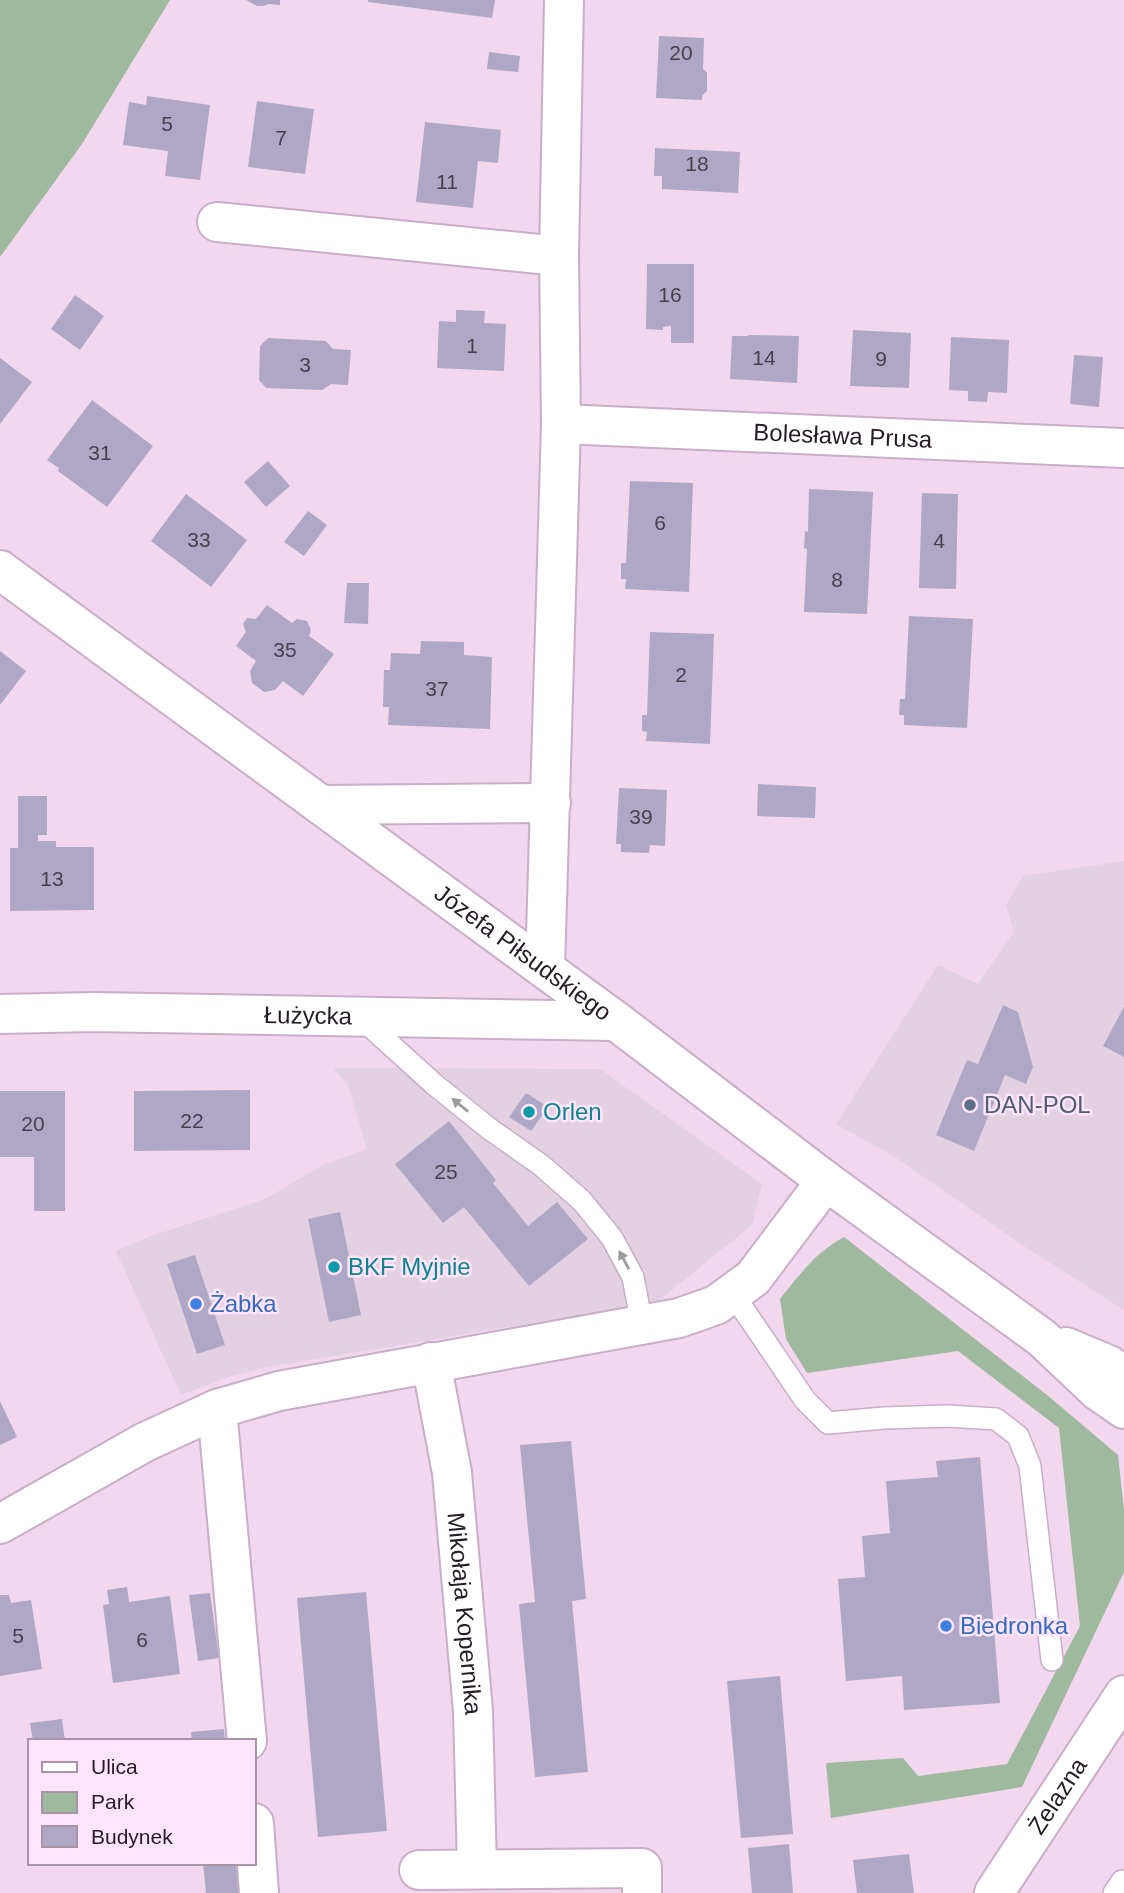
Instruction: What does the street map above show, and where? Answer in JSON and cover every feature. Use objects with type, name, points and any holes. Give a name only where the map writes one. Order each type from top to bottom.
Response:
[{"type":"street","points":[[545,969],[561,424],[559,256],[564,0]]},
{"type":"street","points":[[217,222],[559,256]]},
{"type":"street","name":"Bolesława Prusa","points":[[561,424],[1124,448]]},
{"type":"street","name":"Józefa Piłsudskiego","points":[[0,570],[616,1021],[826,1181],[1042,1338]]},
{"type":"street","points":[[321,805],[551,803]]},
{"type":"street","name":"Łużycka","points":[[0,1014],[93,1012],[616,1021]]},
{"type":"street","points":[[0,1524],[145,1442],[216,1409],[279,1391],[679,1318],[716,1305],[753,1278],[826,1181]]},
{"type":"street","points":[[1042,1338],[1109,1365],[1124,1374]]},
{"type":"street","points":[[1042,1338],[1098,1391],[1124,1409]]},
{"type":"street","name":"Mikołaja Kopernika","points":[[430,1362],[452,1473],[473,1711],[477,1868]]},
{"type":"street","points":[[216,1409],[247,1739]]},
{"type":"street","name":"Żelazna","points":[[994,1893],[1124,1697]]},
{"type":"street","points":[[256,1851],[259,1893]]},
{"type":"street","points":[[419,1870],[642,1868],[642,1893]]},
{"type":"lane","points":[[359,1016],[435,1085],[491,1130],[541,1165],[582,1201],[612,1238],[633,1277],[642,1325]]},
{"type":"lane","points":[[733,1294],[805,1400],[828,1423],[947,1416],[996,1419],[1018,1436],[1030,1466],[1052,1660]]},
{"type":"shaded area","points":[[1124,861],[1124,1310],[1021,1244],[892,1155],[836,1124],[938,965],[978,984],[1014,932],[1006,905],[1023,876]]},
{"type":"shaded area","points":[[333,1068],[600,1069],[762,1184],[752,1225],[657,1302],[263,1368],[181,1395],[116,1251],[148,1237],[265,1199],[323,1165],[367,1149],[348,1085]]},
{"type":"green space","points":[[0,0],[170,0],[82,144],[0,257]]},
{"type":"green space","points":[[844,1237],[1047,1395],[1118,1455],[1124,1511],[1124,1572],[1022,1787],[831,1818],[826,1763],[903,1758],[918,1776],[1007,1764],[1080,1626],[1059,1428],[958,1351],[807,1373],[786,1339],[780,1299],[817,1257]]},
{"type":"building","points":[[246,0],[280,0],[280,5],[257,6]]},
{"type":"building","points":[[368,0],[495,0],[492,18]]},
{"type":"building","points":[[659,36],[704,38],[703,69],[707,73],[707,91],[702,100],[656,98]]},
{"type":"building","points":[[489,52],[520,56],[518,72],[487,69]]},
{"type":"building","points":[[147,96],[210,105],[200,180],[165,176],[168,151],[123,145],[129,102],[146,105]]},
{"type":"building","points":[[257,101],[314,109],[305,174],[248,167]]},
{"type":"building","points":[[425,122],[501,130],[498,163],[478,161],[473,208],[416,202]]},
{"type":"building","points":[[655,148],[740,152],[738,193],[662,189],[662,176],[654,176]]},
{"type":"building","points":[[647,264],[694,264],[694,343],[671,343],[671,326],[663,327],[663,330],[646,329]]},
{"type":"building","points":[[75,295],[104,316],[80,350],[51,329]]},
{"type":"building","points":[[456,310],[485,311],[484,323],[506,324],[504,371],[437,368],[439,321],[456,322]]},
{"type":"building","points":[[853,330],[911,333],[909,388],[850,386]]},
{"type":"building","points":[[732,336],[799,336],[797,383],[730,379]]},
{"type":"building","points":[[951,337],[1009,340],[1007,393],[988,392],[987,402],[968,401],[968,391],[949,390]]},
{"type":"building","points":[[268,338],[326,341],[333,349],[351,350],[348,385],[331,384],[322,390],[266,388],[259,380],[260,346]]},
{"type":"building","points":[[1074,355],[1103,357],[1099,407],[1070,404]]},
{"type":"building","points":[[0,358],[32,382],[0,424]]},
{"type":"building","points":[[92,400],[153,446],[107,507],[47,460]]},
{"type":"building","points":[[268,461],[290,486],[266,507],[244,482]]},
{"type":"building","points":[[630,481],[693,483],[689,592],[625,589],[626,579],[621,579],[621,563],[626,563]]},
{"type":"building","points":[[809,489],[873,492],[867,614],[804,612],[807,549],[804,548],[805,531],[808,532]]},
{"type":"building","points":[[922,493],[958,494],[956,589],[919,588]]},
{"type":"building","points":[[186,494],[247,540],[211,587],[151,541]]},
{"type":"building","points":[[308,511],[327,525],[304,556],[284,542]]},
{"type":"building","points":[[347,583],[369,583],[368,624],[344,623]]},
{"type":"building","points":[[267,605],[292,623],[297,619],[307,621],[311,630],[309,636],[334,654],[303,696],[283,681],[275,690],[264,692],[252,683],[250,671],[256,661],[236,646],[246,632],[243,624],[247,618],[256,619]]},
{"type":"building","points":[[909,616],[973,619],[967,728],[904,725],[904,715],[899,715],[900,699],[905,699]]},
{"type":"building","points":[[650,632],[714,634],[710,744],[646,741],[647,732],[642,731],[642,715],[647,715]]},
{"type":"building","points":[[421,641],[464,642],[464,655],[492,657],[490,729],[388,725],[389,707],[383,707],[384,670],[390,670],[391,653],[420,654]]},
{"type":"building","points":[[0,651],[26,671],[0,705]]},
{"type":"building","points":[[758,784],[816,787],[815,818],[757,816]]},
{"type":"building","points":[[619,788],[667,790],[665,846],[650,845],[649,853],[621,852],[621,844],[616,844]]},
{"type":"building","points":[[18,796],[47,796],[47,835],[38,835],[38,841],[56,841],[56,847],[94,847],[94,910],[10,911],[10,848],[18,848]]},
{"type":"building","points":[[1003,1005],[1018,1012],[1033,1067],[1026,1084],[1005,1075],[974,1151],[936,1135],[967,1060],[978,1064]]},
{"type":"building","points":[[1124,1007],[1124,1057],[1103,1046]]},
{"type":"building","points":[[250,1090],[250,1150],[134,1151],[134,1091]]},
{"type":"building","points":[[0,1091],[65,1091],[65,1211],[34,1211],[34,1157],[0,1157]]},
{"type":"building","name":"Orlen","points":[[526,1093],[548,1107],[531,1131],[509,1117]]},
{"type":"building","points":[[449,1121],[496,1180],[493,1183],[528,1226],[557,1202],[588,1239],[529,1286],[464,1207],[443,1223],[395,1164]]},
{"type":"building","name":"BKF Myjnie","points":[[340,1212],[361,1315],[329,1322],[308,1219]]},
{"type":"building","name":"Żabka","points":[[195,1255],[225,1345],[197,1354],[167,1264]]},
{"type":"building","points":[[0,1401],[17,1437],[0,1445]]},
{"type":"building","points":[[571,1441],[586,1599],[572,1601],[588,1772],[535,1777],[519,1604],[535,1602],[520,1445]]},
{"type":"building","name":"Biedronka","points":[[980,1457],[1000,1703],[904,1710],[902,1676],[846,1681],[838,1579],[865,1577],[862,1536],[890,1533],[886,1481],[938,1477],[936,1461]]},
{"type":"building","points":[[127,1587],[129,1602],[170,1596],[180,1674],[113,1683],[103,1605],[109,1604],[107,1590]]},
{"type":"building","points":[[366,1592],[387,1831],[318,1837],[297,1598]]},
{"type":"building","points":[[210,1593],[219,1658],[198,1661],[189,1595]]},
{"type":"building","points":[[0,1595],[9,1595],[11,1603],[31,1600],[42,1669],[0,1676]]},
{"type":"building","points":[[780,1676],[793,1834],[741,1838],[727,1681]]},
{"type":"building","points":[[62,1719],[65,1739],[33,1739],[30,1723]]},
{"type":"building","points":[[224,1729],[225,1739],[192,1739],[191,1732]]},
{"type":"building","points":[[789,1844],[793,1893],[752,1893],[748,1848]]},
{"type":"building","points":[[909,1854],[914,1893],[857,1893],[853,1860]]},
{"type":"building","points":[[203,1865],[236,1865],[239,1893],[206,1893]]},
{"type":"place","name":"DAN-POL","points":[[970,1105]]},
{"type":"place","name":"Orlen","points":[[529,1112]]},
{"type":"place","name":"BKF Myjnie","points":[[334,1267]]},
{"type":"place","name":"Żabka","points":[[196,1304]]},
{"type":"place","name":"Biedronka","points":[[946,1626]]}]
